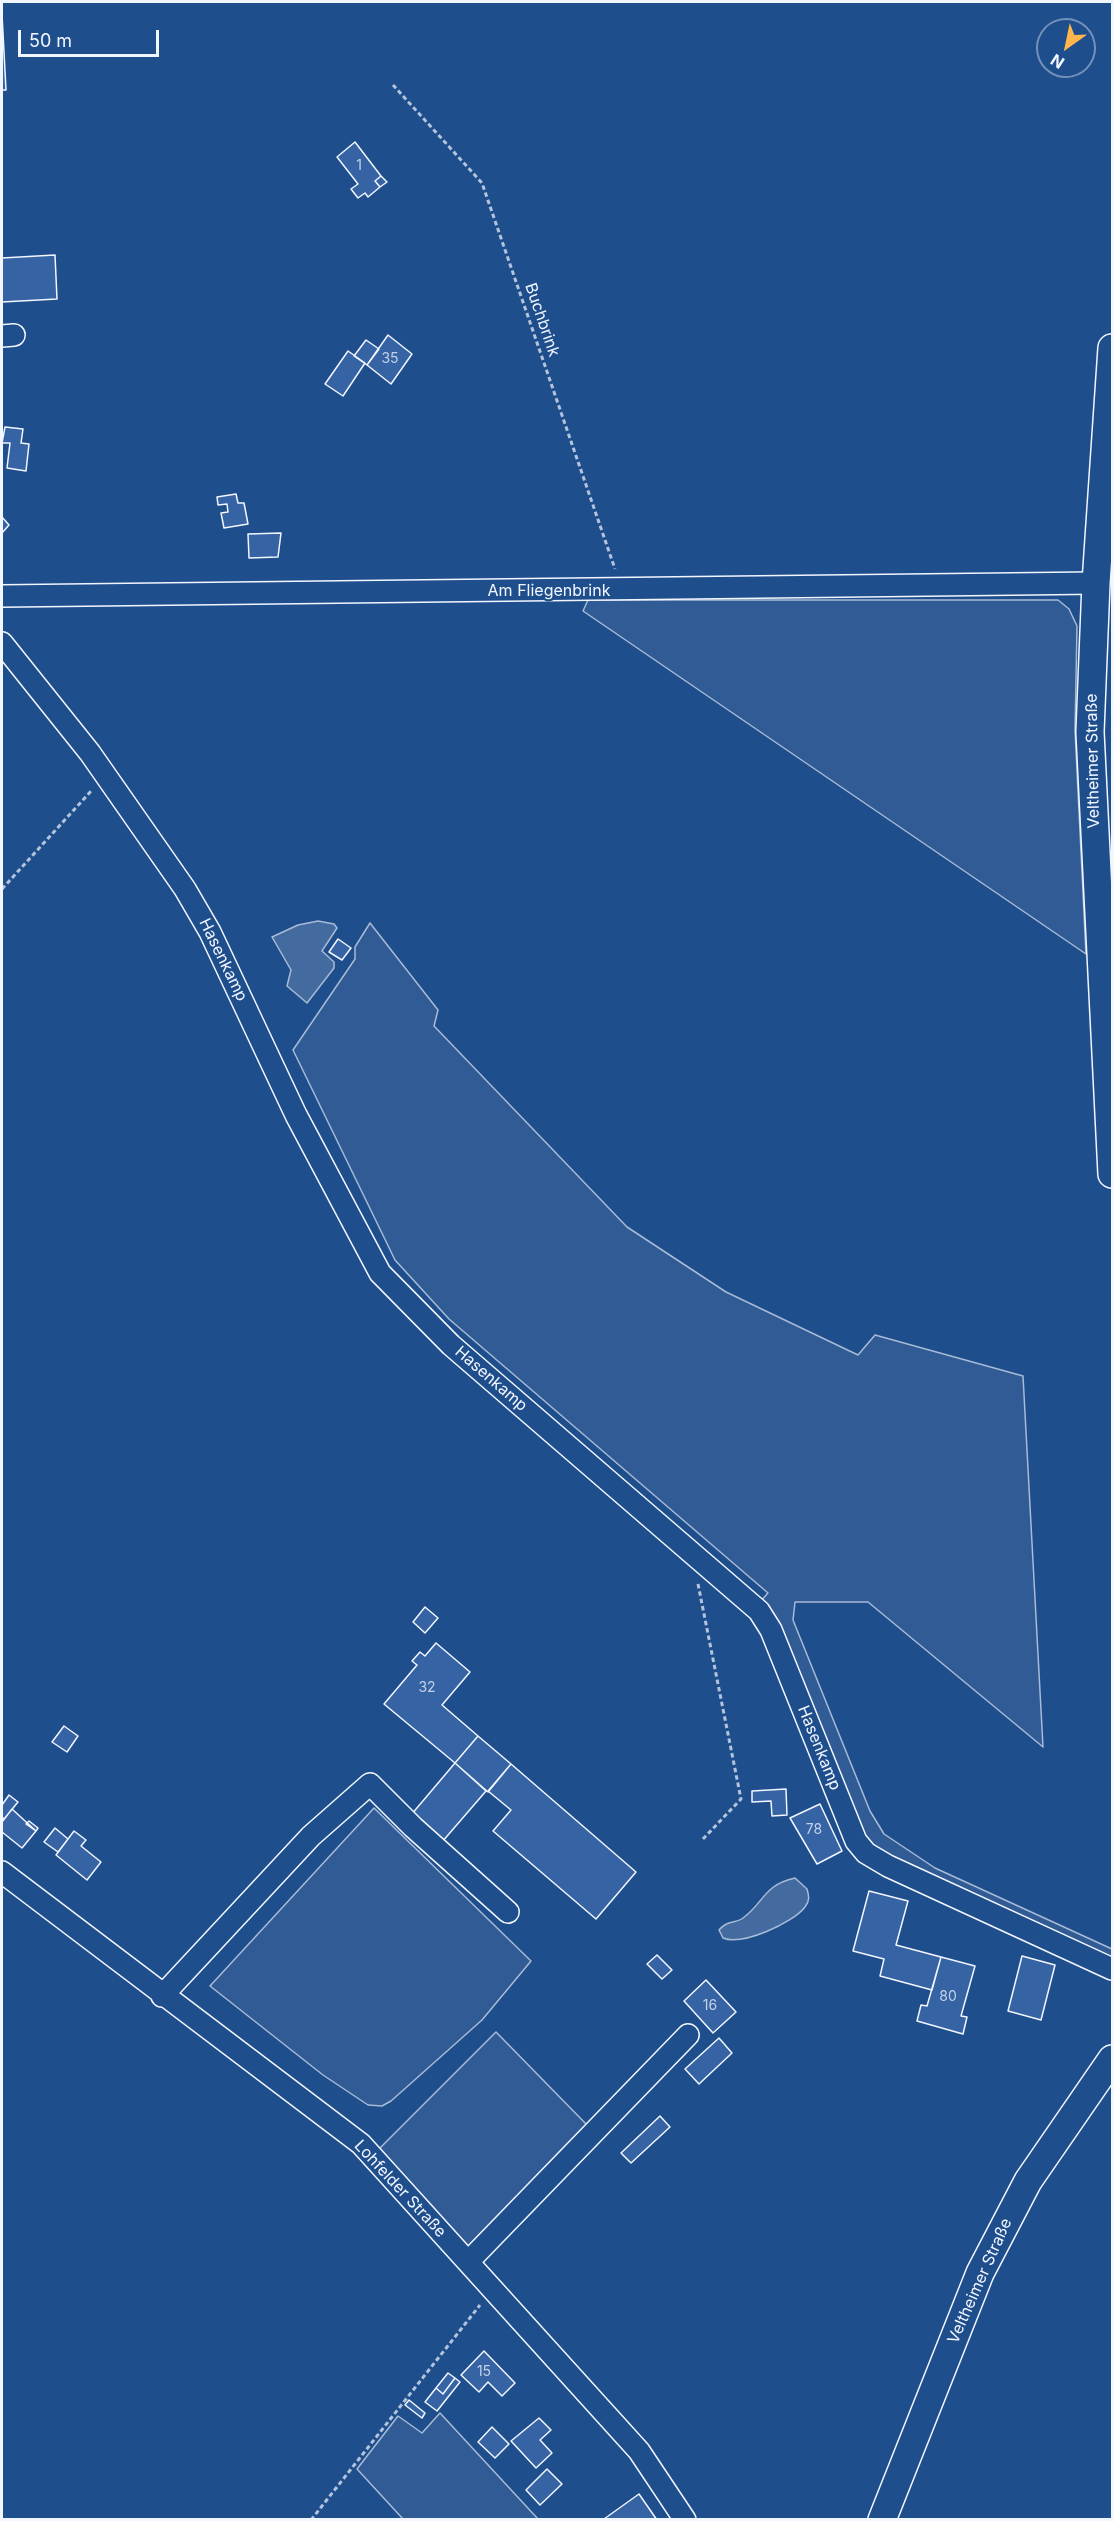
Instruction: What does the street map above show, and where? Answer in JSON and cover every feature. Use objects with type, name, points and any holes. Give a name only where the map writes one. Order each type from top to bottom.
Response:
[{"type":"main road","name":"Veltheimer Straße","points":[[1113,348],[1096,583],[1090,732],[1106,931],[1113,1174]]},
{"type":"main road","name":"Veltheimer Straße","points":[[882,2520],[998,2234],[1028,2181],[1113,2059]]},
{"type":"street","name":"Am Fliegenbrink","points":[[2,596],[1096,583]]},
{"type":"street","name":"Hasenkamp","points":[[2,643],[104,774],[185,889],[210,932],[296,1115],[380,1274],[451,1345],[759,1611],[771,1630],[856,1841],[866,1854],[1113,1969]]},
{"type":"street","points":[[162,1996],[311,1836],[370,1784],[412,1827],[508,1912]]},
{"type":"street","name":"Lohfelder Straße","points":[[2,1872],[162,1996],[361,2144],[639,2451],[685,2520]]},
{"type":"street","points":[[468,2262],[688,2035]]},
{"type":"path","name":"Buchbrink","points":[[393,85],[482,183],[623,590]]},
{"type":"path","points":[[2,889],[88,796],[104,774]]},
{"type":"path","points":[[700,1559],[696,1572],[741,1799],[703,1839]]},
{"type":"path","points":[[310,2520],[473,2313],[494,2291]]},
{"type":"shaded area","points":[[588,600],[1058,600],[1069,609],[1077,626],[1075,730],[1086,954],[583,611]]},
{"type":"shaded area","points":[[318,921],[334,924],[337,928],[322,951],[334,962],[334,968],[307,1003],[287,986],[291,970],[272,937],[298,925]]},
{"type":"shaded area","points":[[370,923],[438,1010],[434,1026],[627,1227],[726,1292],[858,1355],[875,1335],[1023,1376],[1043,1747],[868,1602],[795,1602],[793,1620],[870,1811],[884,1834],[935,1868],[1112,1949],[1112,1962],[871,1848],[759,1603],[768,1593],[449,1319],[395,1260],[293,1050],[355,959],[355,947]]},
{"type":"shaded area","points":[[374,1808],[531,1961],[482,2020],[391,2101],[382,2106],[368,2105],[323,2075],[210,1986]]},
{"type":"shaded area","points":[[795,1878],[807,1889],[809,1896],[807,1905],[799,1913],[779,1926],[754,1936],[731,1940],[723,1938],[719,1930],[722,1927],[743,1918],[776,1885]]},
{"type":"shaded area","points":[[496,2032],[589,2127],[470,2249],[378,2150]]},
{"type":"shaded area","points":[[440,2413],[538,2519],[403,2519],[357,2469],[398,2416],[422,2433]]},
{"type":"building","points":[[2,14],[6,90],[2,90]]},
{"type":"building","points":[[355,142],[381,176],[375,181],[380,187],[368,197],[365,193],[358,198],[351,189],[358,184],[337,157]]},
{"type":"building","points":[[381,176],[387,182],[380,187],[375,181]]},
{"type":"building","points":[[55,255],[57,299],[2,302],[2,258]]},
{"type":"building","points":[[388,335],[412,354],[391,384],[367,365]]},
{"type":"building","points":[[366,340],[379,349],[367,365],[354,356]]},
{"type":"building","points":[[348,351],[365,363],[343,396],[325,384]]},
{"type":"building","points":[[5,427],[23,429],[21,443],[29,444],[26,471],[7,468],[10,443],[2,443]]},
{"type":"building","points":[[236,494],[238,503],[244,503],[248,524],[224,528],[221,513],[228,512],[227,504],[218,505],[217,497]]},
{"type":"building","points":[[2,517],[9,525],[2,533]]},
{"type":"building","points":[[281,533],[278,557],[249,558],[248,534]]},
{"type":"building","points":[[338,939],[351,948],[342,960],[329,952]]},
{"type":"building","points":[[425,1607],[438,1618],[425,1633],[413,1622]]},
{"type":"building","points":[[436,1643],[470,1672],[442,1705],[478,1736],[455,1763],[384,1704],[417,1665],[412,1661],[420,1652],[425,1656]]},
{"type":"building","points":[[64,1726],[78,1736],[67,1752],[52,1742]]},
{"type":"building","points":[[478,1736],[511,1764],[488,1792],[455,1763]]},
{"type":"building","points":[[455,1763],[486,1791],[442,1842],[411,1815]]},
{"type":"building","points":[[511,1764],[636,1872],[596,1919],[493,1831],[511,1810],[488,1791]]},
{"type":"building","points":[[786,1789],[787,1815],[772,1816],[771,1801],[752,1802],[752,1791]]},
{"type":"building","points":[[9,1795],[18,1802],[4,1819],[2,1805]]},
{"type":"building","points":[[820,1804],[842,1851],[817,1864],[790,1818]]},
{"type":"building","points":[[12,1809],[36,1831],[22,1848],[2,1832],[2,1822]]},
{"type":"building","points":[[29,1821],[38,1828],[36,1831],[26,1824]]},
{"type":"building","points":[[55,1828],[68,1839],[58,1852],[44,1842]]},
{"type":"building","points":[[74,1831],[86,1840],[81,1846],[101,1862],[87,1880],[56,1855]]},
{"type":"building","points":[[869,1891],[908,1901],[896,1945],[941,1957],[932,1990],[880,1976],[884,1959],[853,1951]]},
{"type":"building","points":[[657,1955],[672,1970],[662,1979],[647,1964]]},
{"type":"building","points":[[1022,1956],[1055,1965],[1041,2020],[1008,2011]]},
{"type":"building","points":[[941,1957],[975,1966],[961,2016],[967,2017],[963,2034],[917,2021],[921,2005],[927,2006]]},
{"type":"building","points":[[706,1980],[736,2012],[713,2033],[684,2001]]},
{"type":"building","points":[[719,2038],[732,2053],[699,2084],[685,2069]]},
{"type":"building","points":[[660,2116],[670,2127],[631,2163],[621,2153]]},
{"type":"building","points":[[484,2351],[515,2383],[502,2396],[488,2382],[479,2392],[461,2375]]},
{"type":"building","points":[[448,2373],[455,2378],[443,2394],[436,2388]]},
{"type":"building","points":[[455,2378],[460,2382],[437,2411],[425,2402],[436,2388],[443,2394]]},
{"type":"building","points":[[409,2400],[425,2413],[422,2418],[405,2405]]},
{"type":"building","points":[[539,2418],[551,2430],[540,2440],[552,2453],[536,2468],[511,2441]]},
{"type":"building","points":[[492,2427],[509,2444],[495,2458],[478,2442]]},
{"type":"building","points":[[547,2469],[562,2484],[540,2505],[526,2490]]},
{"type":"building","points":[[639,2494],[657,2520],[604,2519]]}]
